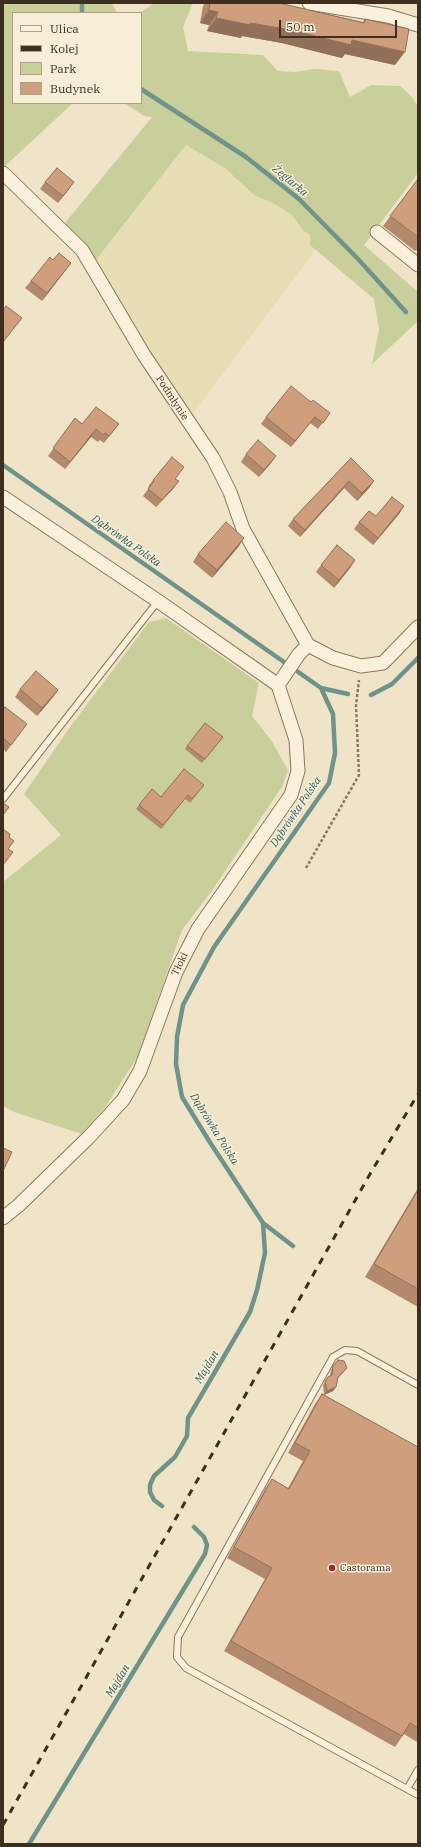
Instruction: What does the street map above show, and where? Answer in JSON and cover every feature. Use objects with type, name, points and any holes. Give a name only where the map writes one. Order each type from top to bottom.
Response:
[{"type":"street","points":[[309,3],[388,16],[418,25]]},
{"type":"street","name":"Podmłynie","points":[[3,173],[82,250],[144,354],[213,458],[230,492],[243,529],[304,650]]},
{"type":"street","points":[[377,232],[418,265]]},
{"type":"street","points":[[3,497],[280,681],[304,650],[361,666],[383,663],[418,627]]},
{"type":"street","name":"Tłoki","points":[[3,1218],[28,1197],[123,1100],[140,1071],[176,972],[198,930],[291,796],[298,771],[296,740],[280,681]]},
{"type":"lane","points":[[3,798],[158,601]]},
{"type":"lane","points":[[418,1385],[357,1351],[345,1350],[333,1357],[178,1637],[177,1657],[186,1668],[418,1795]]},
{"type":"lane","points":[[407,1789],[418,1770]]},
{"type":"path","points":[[306,868],[359,775],[356,705],[361,666]]},
{"type":"shaded area","points":[[186,145],[224,163],[316,232],[314,252],[190,418],[95,261]]},
{"type":"green space","points":[[3,3],[112,3],[116,12],[12,12],[12,104],[72,104],[3,168]]},
{"type":"green space","points":[[154,3],[193,3],[183,27],[188,51],[263,55],[278,71],[295,72],[315,69],[339,71],[350,97],[371,85],[400,86],[412,97],[418,107],[418,173],[364,245],[418,292],[418,321],[372,364],[379,330],[374,299],[310,245],[310,235],[304,231],[292,215],[275,204],[254,195],[225,168],[186,145],[95,261],[65,223],[152,117],[144,116],[126,104],[142,104],[141,12]]},
{"type":"green space","points":[[166,618],[259,683],[252,716],[271,740],[288,770],[282,787],[211,892],[182,930],[138,1056],[106,1106],[82,1134],[14,1112],[3,1106],[3,882],[61,835],[24,794],[70,727],[149,622]]},
{"type":"building","points":[[210,3],[279,3],[364,23],[365,19],[409,29],[405,52],[352,40],[351,45],[291,30],[250,23],[250,25],[216,18],[218,12],[209,10]]},
{"type":"building","points":[[57,168],[74,182],[63,196],[45,182]]},
{"type":"building","points":[[418,179],[418,237],[390,216]]},
{"type":"building","points":[[59,253],[71,263],[47,293],[31,281],[50,257],[53,260]]},
{"type":"building","points":[[6,306],[22,318],[3,342],[3,310]]},
{"type":"building","points":[[291,386],[311,402],[313,400],[330,413],[323,423],[315,417],[295,441],[266,417]]},
{"type":"building","points":[[96,407],[119,424],[109,436],[105,433],[103,435],[96,429],[70,462],[53,448],[75,418],[82,424]]},
{"type":"building","points":[[258,440],[276,456],[264,470],[246,454]]},
{"type":"building","points":[[172,457],[184,467],[175,479],[179,481],[162,500],[148,489],[154,481],[153,480]]},
{"type":"building","points":[[351,458],[374,481],[362,493],[349,481],[305,530],[293,519]]},
{"type":"building","points":[[392,497],[404,506],[378,538],[359,522],[369,511],[376,516]]},
{"type":"building","points":[[226,522],[244,538],[217,570],[198,554]]},
{"type":"building","points":[[337,545],[355,560],[339,580],[321,565]]},
{"type":"building","points":[[36,671],[58,690],[42,708],[20,689]]},
{"type":"building","points":[[5,707],[27,724],[11,745],[3,738],[3,710]]},
{"type":"building","points":[[205,723],[223,737],[205,759],[187,746]]},
{"type":"building","points":[[184,769],[204,785],[192,799],[188,795],[163,825],[139,805],[152,789],[161,797]]},
{"type":"building","points":[[3,803],[9,807],[3,815]]},
{"type":"building","points":[[3,829],[10,834],[9,837],[14,841],[8,849],[13,852],[3,865]]},
{"type":"building","points":[[3,1148],[12,1152],[3,1171]]},
{"type":"building","points":[[418,1190],[418,1289],[374,1264]]},
{"type":"building","points":[[338,1360],[344,1361],[347,1368],[338,1377],[336,1387],[327,1391],[325,1381],[332,1375],[333,1366]]},
{"type":"building","name":"Castorama","points":[[322,1394],[418,1447],[418,1728],[410,1723],[402,1736],[231,1641],[272,1568],[234,1547],[272,1479],[289,1489],[310,1451],[295,1443]]},
{"type":"waterway","name":"Żeglarka","points":[[82,3],[82,12]]},
{"type":"waterway","name":"Żeglarka","points":[[142,90],[246,157],[299,199],[359,260],[406,312]]},
{"type":"waterway","name":"Dąbrówka Polska","points":[[3,465],[321,688],[333,714],[335,753],[329,783],[214,947],[183,1005],[177,1037],[176,1064],[182,1097],[263,1223],[293,1246]]},
{"type":"waterway","points":[[371,695],[392,684],[418,658]]},
{"type":"waterway","points":[[321,688],[348,694]]},
{"type":"waterway","name":"Majdan","points":[[162,1506],[154,1500],[150,1492],[150,1485],[154,1476],[175,1457],[187,1436],[188,1418],[250,1312],[257,1290],[265,1253],[263,1223]]},
{"type":"waterway","name":"Majdan","points":[[29,1844],[205,1554],[207,1545],[204,1537],[194,1527]]},
{"type":"railway","points":[[3,1825],[370,1174],[418,1094]]},
{"type":"place","name":"Castorama","points":[[332,1568]]}]
